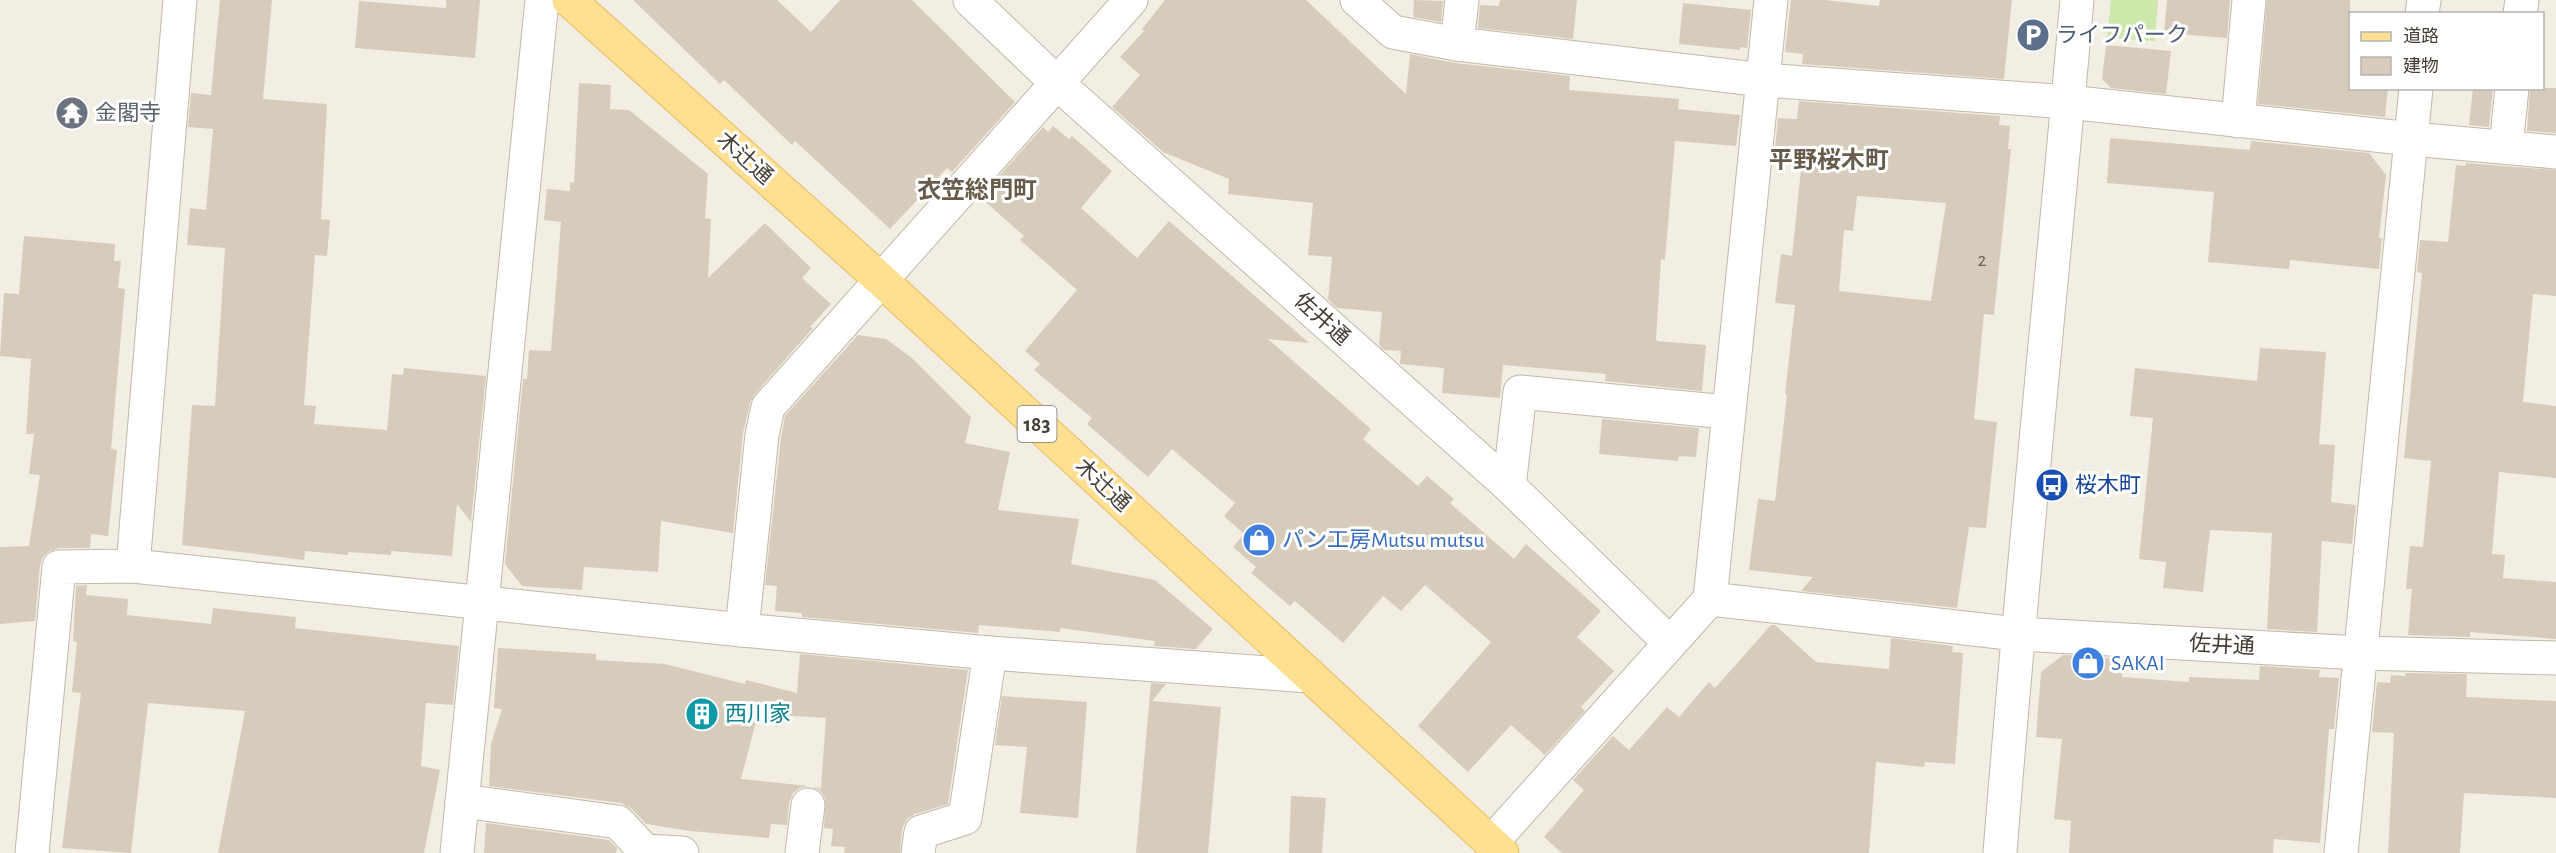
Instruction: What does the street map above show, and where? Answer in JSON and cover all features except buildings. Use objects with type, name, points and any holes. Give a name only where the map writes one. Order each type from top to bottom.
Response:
[{"type":"main road","name":"木辻通","points":[[569,0],[880,279],[1497,848]]},
{"type":"street","points":[[133,566],[180,0]]},
{"type":"street","points":[[457,853],[542,0]]},
{"type":"street","name":"佐井通","points":[[970,0],[1057,83],[1509,486],[1670,643]]},
{"type":"street","points":[[741,630],[762,435],[768,407],[1131,0]]},
{"type":"street","points":[[1357,0],[1393,32],[1457,44],[1764,80],[2068,102],[2556,152]]},
{"type":"street","points":[[1457,44],[1461,0]]},
{"type":"street","points":[[1497,848],[1710,599],[1727,412],[1771,0]]},
{"type":"street","points":[[2000,853],[2017,634],[2077,0]]},
{"type":"street","points":[[2238,121],[2249,0]]},
{"type":"street","points":[[2341,853],[2416,90]]},
{"type":"street","points":[[2506,147],[2512,90]]},
{"type":"street","points":[[1509,486],[1520,392],[1727,412]]},
{"type":"street","points":[[32,853],[59,567],[133,566],[741,630],[990,653],[1310,676]]},
{"type":"street","name":"佐井通","points":[[1710,599],[2017,634],[2360,653],[2556,658]]},
{"type":"street","points":[[918,853],[921,832],[965,818],[990,653]]},
{"type":"street","points":[[462,801],[618,822],[645,851],[682,853]]},
{"type":"street","points":[[802,853],[808,805]]},
{"type":"green space","points":[[2111,0],[2158,0],[2155,41],[2107,38]]},
{"type":"place","name":"ライフパーク","points":[[2033,35]]},
{"type":"place","name":"金閣寺","points":[[72,113]]},
{"type":"place","name":"桜木町","points":[[2052,485]]},
{"type":"place","name":"パン工房Mutsu mutsu","points":[[1259,540]]},
{"type":"place","name":"SAKAI","points":[[2088,663]]},
{"type":"place","name":"西川家","points":[[702,714]]},
{"type":"district","name":"平野桜木町","points":[[1829,161]]},
{"type":"district","name":"衣笠総門町","points":[[977,191]]}]
